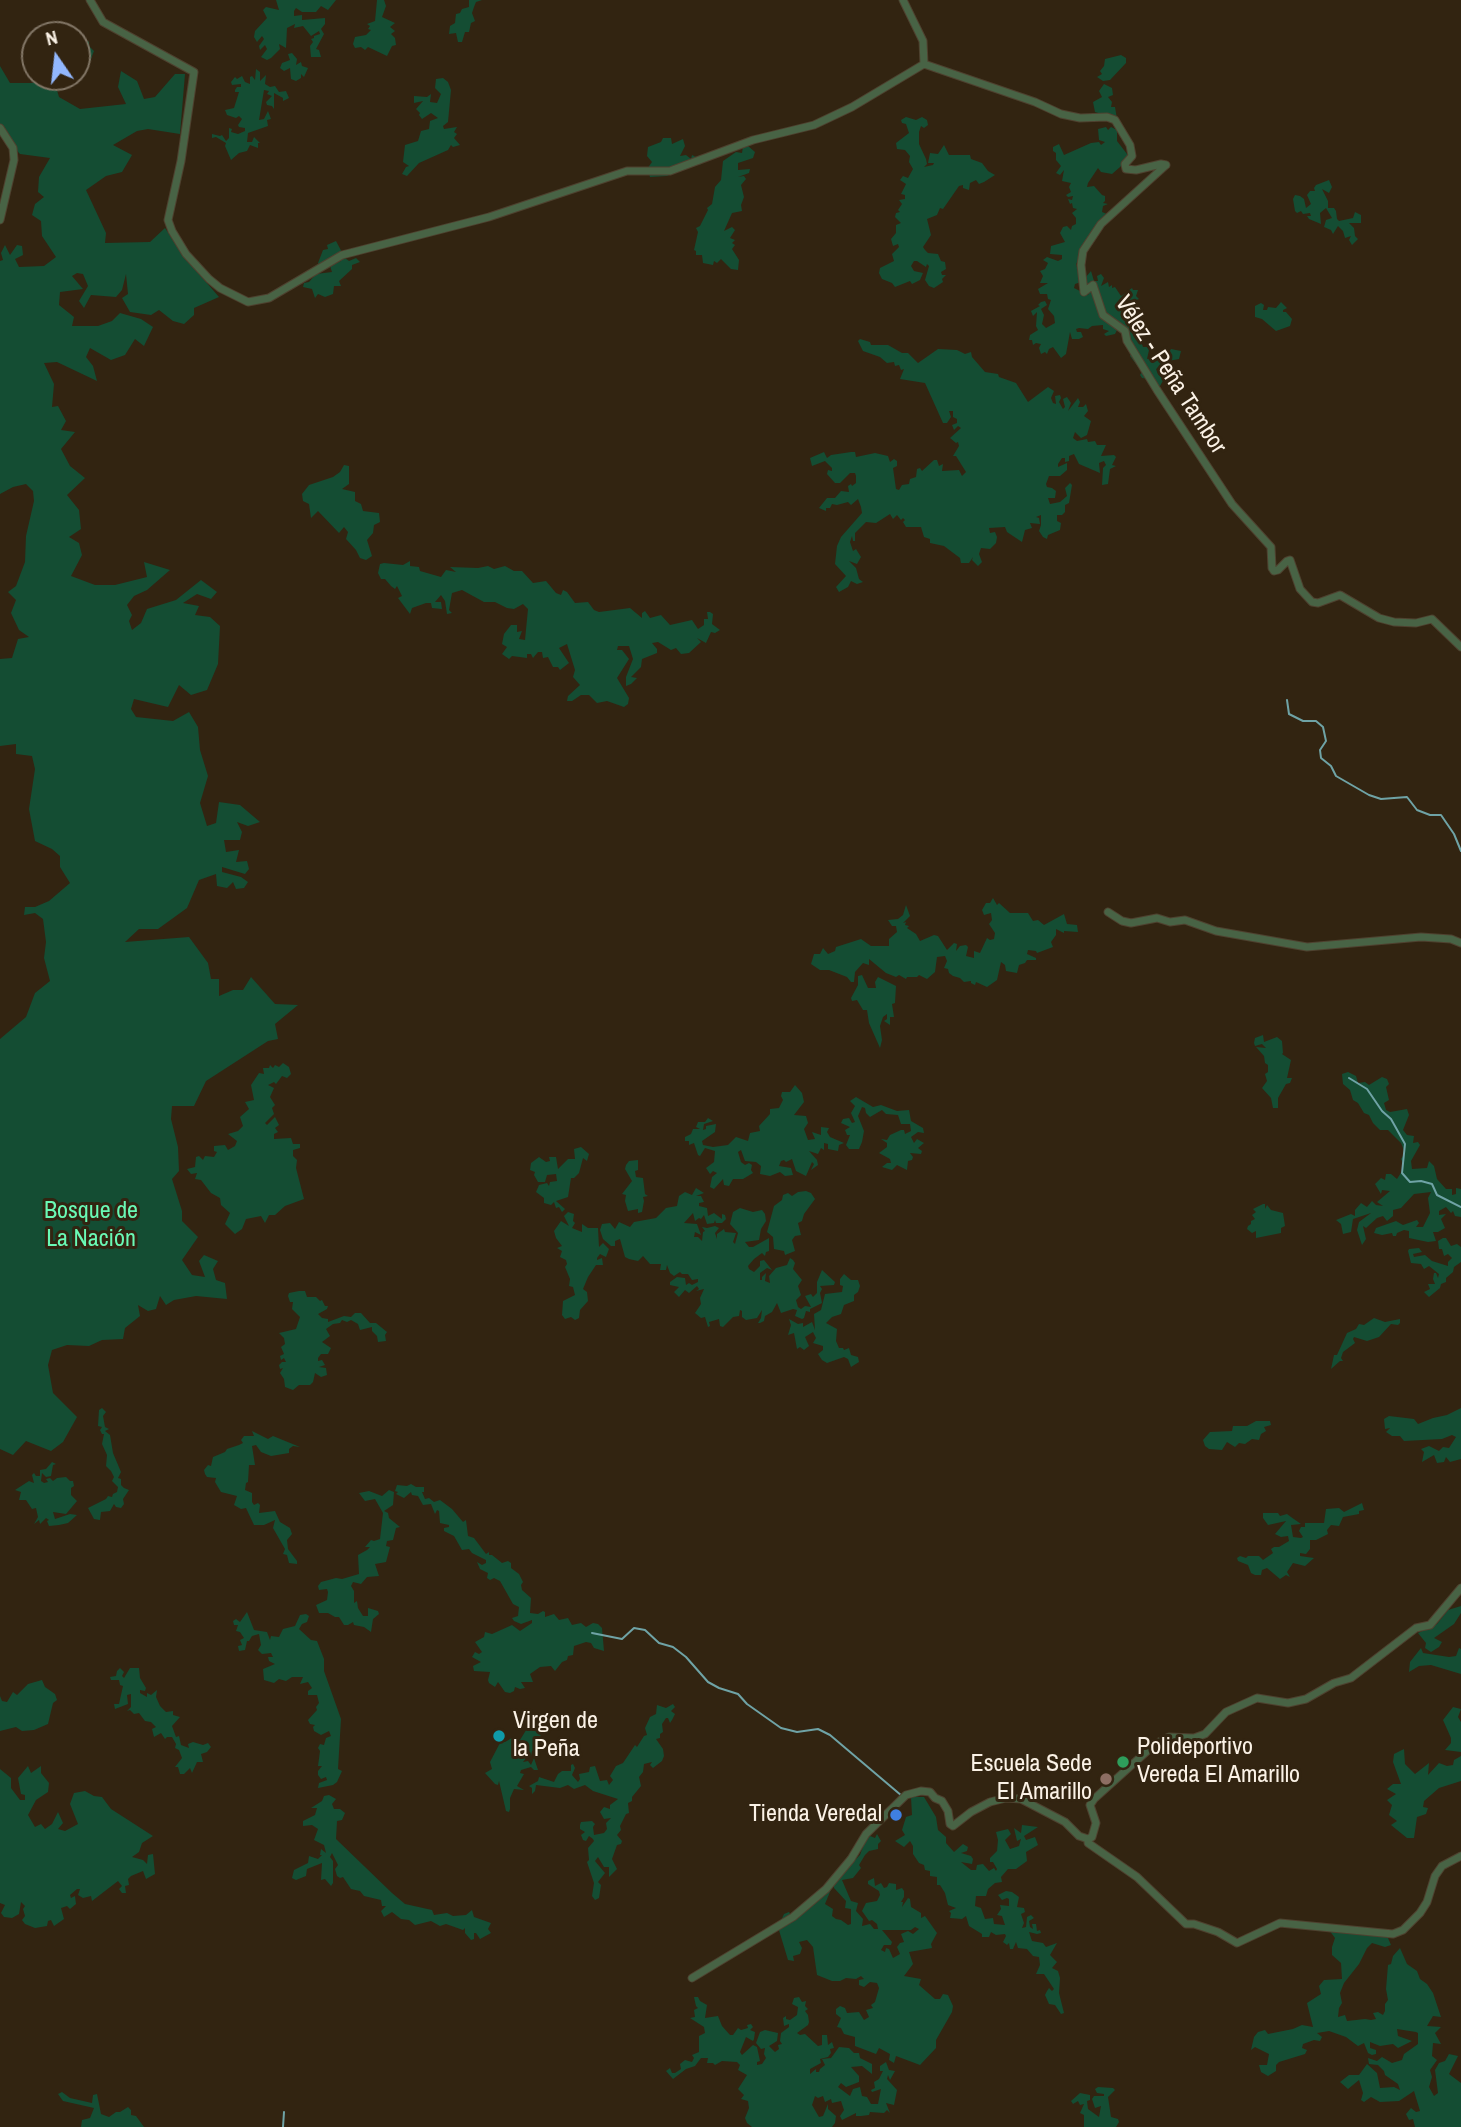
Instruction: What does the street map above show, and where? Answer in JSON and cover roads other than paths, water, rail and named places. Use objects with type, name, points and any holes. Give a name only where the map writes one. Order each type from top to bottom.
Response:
[{"type":"street","points":[[90,0],[103,22],[194,72],[169,220],[172,231],[186,254],[209,279],[220,288],[248,302],[269,298],[342,256],[489,217],[627,171],[670,171],[753,141],[814,125],[852,107],[924,64],[923,41],[903,0]]},
{"type":"street","name":"Vélez - Peña Tambor","points":[[924,64],[1035,102],[1060,114],[1080,118],[1107,117],[1115,120],[1130,145],[1132,156],[1125,164],[1126,169],[1136,170],[1161,164],[1166,166],[1101,224],[1083,251],[1081,265],[1084,292],[1087,293],[1093,285],[1103,315],[1125,331],[1127,341],[1157,390],[1232,504],[1271,547],[1274,571],[1290,561],[1300,589],[1312,602],[1318,603],[1340,594],[1379,618],[1416,623],[1432,619],[1461,647]]},
{"type":"street","points":[[0,128],[13,148],[14,160],[0,220]]},
{"type":"street","points":[[1108,912],[1122,922],[1157,918],[1170,922],[1185,920],[1216,931],[1307,947],[1422,937],[1451,939],[1461,943]]},
{"type":"street","points":[[1088,1839],[1092,1837],[1096,1823],[1090,1805],[1094,1798],[1155,1744],[1169,1737],[1194,1738],[1205,1734],[1226,1712],[1238,1704],[1257,1698],[1288,1703],[1306,1699],[1334,1683],[1351,1678],[1416,1628],[1430,1625],[1461,1588]]},
{"type":"street","points":[[692,1978],[793,1917],[826,1889],[851,1859],[866,1834],[902,1797],[921,1791],[930,1792],[942,1801],[953,1826],[990,1802],[1006,1798],[1021,1799],[1065,1822],[1079,1836],[1088,1839]]},
{"type":"street","points":[[1088,1839],[1088,1843],[1115,1864],[1137,1877],[1186,1924],[1218,1932],[1237,1943],[1280,1923],[1392,1934],[1403,1930],[1427,1902],[1435,1876],[1442,1866],[1461,1856]]},
{"type":"waterway","points":[[1287,700],[1289,714],[1303,721],[1316,721],[1323,727],[1326,741],[1320,750],[1321,758],[1331,766],[1336,776],[1369,795],[1381,799],[1407,797],[1417,810],[1430,815],[1441,815],[1454,834],[1461,851]]},
{"type":"waterway","points":[[1349,1078],[1367,1089],[1391,1119],[1405,1144],[1402,1173],[1410,1182],[1432,1184],[1437,1195],[1461,1207]]},
{"type":"waterway","points":[[592,1633],[622,1639],[634,1628],[645,1630],[659,1643],[673,1647],[686,1657],[708,1682],[738,1694],[747,1704],[781,1728],[797,1732],[818,1729],[830,1735],[902,1796]]},
{"type":"waterway","points":[[283,2127],[284,2112]]},
{"type":"place","name":"Virgen de la Peña","points":[[499,1736]]},
{"type":"place","name":"Polideportivo Vereda El Amarillo","points":[[1123,1762]]},
{"type":"place","name":"Escuela Sede El Amarillo","points":[[1106,1779]]},
{"type":"place","name":"Tienda Veredal","points":[[896,1815]]},
{"type":"park label","name":"Bosque de La Nación","points":[[91,1226]]}]
